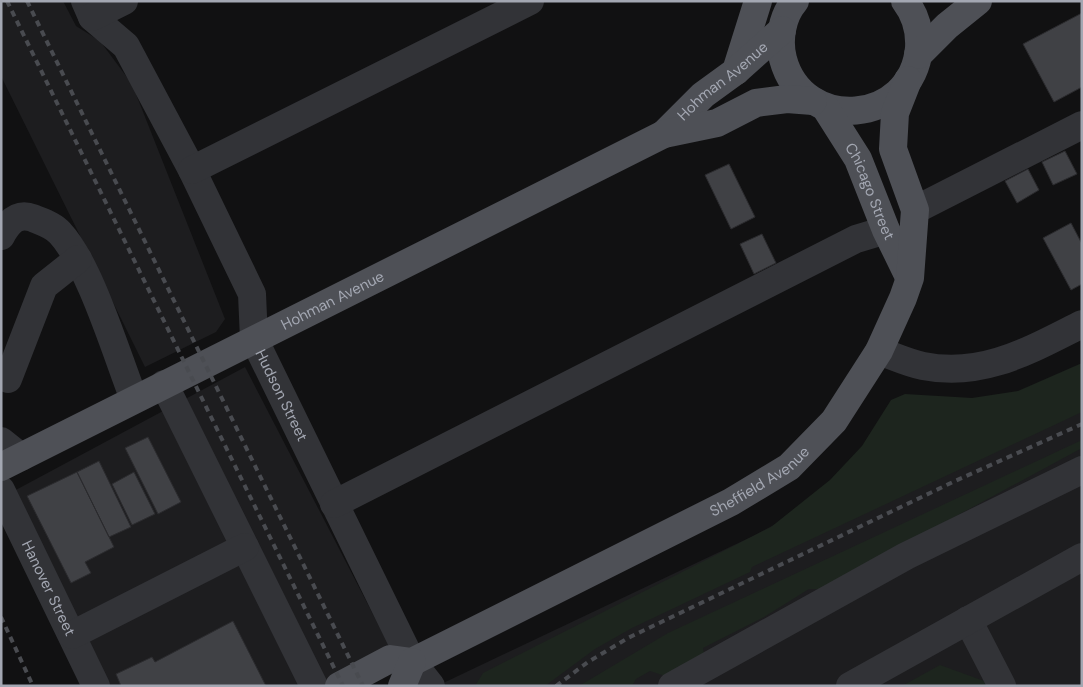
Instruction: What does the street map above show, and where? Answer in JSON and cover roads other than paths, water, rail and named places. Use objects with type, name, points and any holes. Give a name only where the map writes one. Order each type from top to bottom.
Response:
[{"type":"main road","points":[[736,71],[758,1]]},
{"type":"main road","points":[[905,1],[918,28],[918,55]]},
{"type":"main road","points":[[918,55],[947,26],[978,1]]},
{"type":"main road","points":[[782,30],[793,2]]},
{"type":"main road","name":"Hohman Avenue","points":[[664,134],[703,95],[736,71],[782,30]]},
{"type":"main road","name":"Chicago Street","points":[[782,30],[781,43],[787,70],[798,87],[819,104],[858,159],[886,230],[910,278]]},
{"type":"main road","name":"Chicago Street","points":[[879,351],[904,298],[910,278],[915,210],[893,149],[895,113],[918,55]]},
{"type":"main road","name":"Hohman Avenue","points":[[8,455],[134,399],[664,134],[717,123],[756,103],[787,99],[851,112],[865,110],[890,99],[908,80]]},
{"type":"main road","name":"Sheffield Avenue","points":[[339,686],[390,660],[407,674],[731,502],[789,467],[834,421],[879,351]]},
{"type":"street","points":[[88,9],[124,1]]},
{"type":"street","points":[[192,170],[530,1]]},
{"type":"street","name":"Hudson Street","points":[[88,9],[126,46],[192,170],[252,294],[254,339],[334,504],[407,674],[430,686]]},
{"type":"street","points":[[915,210],[1082,126]]},
{"type":"street","points":[[1,236],[15,209],[44,222],[59,232],[78,259],[134,399]]},
{"type":"street","points":[[334,504],[856,239],[886,230]]},
{"type":"street","points":[[8,379],[44,286],[78,259]]},
{"type":"street","points":[[879,351],[923,366],[969,368],[1015,358],[1082,324]]},
{"type":"street","points":[[164,384],[314,686]]},
{"type":"street","points":[[672,686],[906,556],[1082,470]]},
{"type":"street","name":"Hanover Street","points":[[1,490],[96,686]]},
{"type":"street","points":[[72,635],[245,547]]},
{"type":"street","points":[[850,686],[1082,557]]},
{"type":"street","points":[[968,620],[1002,686]]},
{"type":"railway","points":[[7,1],[343,686]]},
{"type":"railway","points":[[27,1],[363,686]]},
{"type":"railway","points":[[556,686],[588,662],[628,638],[955,481],[1082,424]]},
{"type":"railway","points":[[1,617],[33,686]]}]
